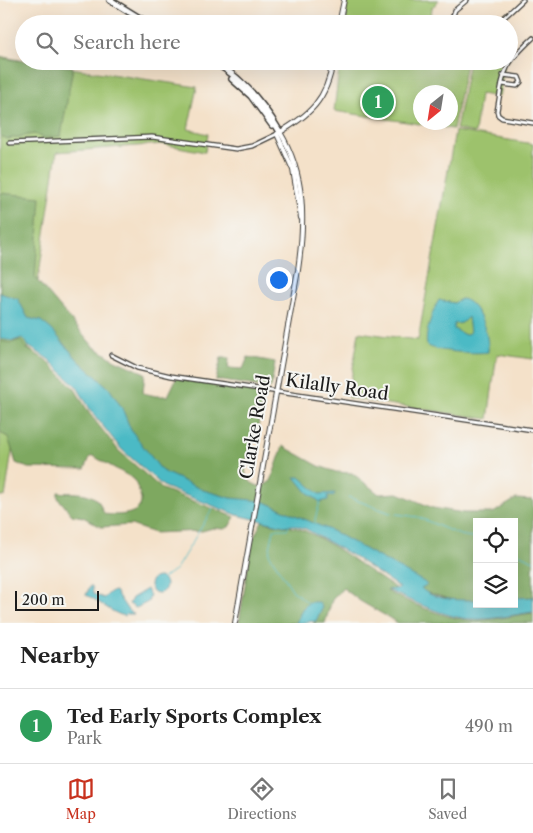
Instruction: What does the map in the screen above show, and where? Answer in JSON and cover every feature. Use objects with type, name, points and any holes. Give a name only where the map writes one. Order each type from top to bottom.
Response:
[{"type":"highway","points":[[110,0],[134,15]]},
{"type":"highway","points":[[221,70],[250,96],[279,133]]},
{"type":"main road","points":[[341,15],[344,0]]},
{"type":"main road","points":[[279,133],[307,115],[318,103],[327,85],[331,70]]},
{"type":"main road","name":"Clarke Road","points":[[235,623],[298,270],[302,236],[296,184],[279,133]]},
{"type":"street","points":[[453,15],[455,10],[467,0]]},
{"type":"street","points":[[507,15],[523,0]]},
{"type":"street","points":[[518,52],[533,38]]},
{"type":"street","points":[[506,70],[502,84],[498,115],[502,118],[533,123]]},
{"type":"street","points":[[502,84],[517,86],[521,82],[518,77],[504,75]]},
{"type":"street","points":[[9,143],[168,138],[236,149],[252,146],[279,133]]},
{"type":"street","name":"Kilally Road","points":[[111,355],[127,364],[152,372],[533,430]]},
{"type":"green space","points":[[347,0],[439,0],[432,8],[431,15],[346,15]]},
{"type":"green space","points":[[0,56],[15,59],[15,70],[84,70],[197,87],[188,129],[208,134],[205,152],[162,144],[57,152],[28,348],[40,358],[26,360],[5,497],[0,496]]},
{"type":"green space","points":[[0,58],[15,60],[15,70],[72,70],[61,136],[43,138],[34,134],[8,139],[0,136]]},
{"type":"green space","points":[[339,70],[465,70],[458,104],[458,85],[413,85],[413,123],[334,111]]},
{"type":"green space","points":[[467,70],[504,70],[499,97],[480,94],[475,133],[458,129],[458,119]]},
{"type":"green space","points":[[455,131],[533,144],[533,359],[497,354],[488,419],[348,398],[359,332],[418,340]]},
{"type":"green space","points":[[0,193],[41,197],[35,278],[93,346],[115,360],[145,373],[143,393],[168,396],[177,377],[266,393],[260,408],[257,431],[246,463],[245,471],[247,478],[253,483],[262,487],[271,481],[283,446],[319,466],[336,472],[352,473],[379,494],[398,493],[433,508],[464,513],[493,513],[516,499],[533,500],[533,598],[518,599],[518,518],[473,518],[473,600],[457,601],[421,591],[420,588],[425,586],[354,543],[187,485],[161,471],[26,318],[0,294]]},
{"type":"green space","points":[[0,341],[11,343],[23,341],[26,348],[46,360],[75,389],[89,413],[119,451],[162,489],[235,517],[229,527],[202,531],[154,533],[131,525],[101,527],[83,517],[72,515],[58,498],[58,492],[78,493],[93,497],[98,501],[105,514],[115,515],[128,514],[138,509],[141,499],[140,494],[134,479],[93,456],[90,457],[85,469],[28,468],[16,463],[8,437],[0,433]]},
{"type":"green space","points":[[248,357],[275,362],[271,388],[216,380],[221,358],[229,358],[228,368],[243,369]]},
{"type":"green space","points":[[262,521],[298,528],[316,536],[399,590],[387,591],[426,609],[467,620],[492,619],[533,613],[533,623],[398,623],[360,601],[343,588],[332,600],[325,623],[313,623],[316,621],[319,602],[304,608],[296,623],[239,623],[252,541]]},
{"type":"water","points":[[0,293],[18,299],[28,318],[41,321],[52,330],[78,360],[109,388],[122,408],[131,430],[162,471],[203,490],[231,498],[263,501],[332,531],[424,582],[427,585],[421,588],[440,598],[473,600],[473,608],[518,608],[518,598],[533,597],[533,612],[480,619],[452,616],[418,604],[388,590],[400,588],[351,555],[306,529],[237,515],[164,487],[121,449],[91,411],[77,387],[48,359],[28,346],[22,338],[13,341],[0,339]]},
{"type":"water","points":[[461,299],[467,301],[478,312],[485,329],[488,352],[466,353],[446,351],[427,345],[426,341],[430,322],[439,300],[454,303]],"holes":[[[468,317],[470,332],[465,335],[454,329],[454,324],[462,323]]]},
{"type":"water","points":[[295,477],[300,477],[319,494],[335,493],[333,497],[328,495],[328,500],[320,502],[307,492]]},
{"type":"water","points":[[158,577],[166,585],[158,593],[150,585]]},
{"type":"water","points":[[90,586],[92,586],[93,594],[104,598],[110,592],[115,591],[127,609],[134,614],[124,616],[86,595]]},
{"type":"water","points":[[147,589],[150,596],[148,602],[136,608],[129,604],[132,598]]},
{"type":"water","points":[[309,602],[319,602],[322,608],[316,621],[296,623],[302,609]]},
{"type":"waterway","points":[[348,497],[390,513],[418,517],[460,535],[473,537]]},
{"type":"waterway","points":[[315,525],[320,502]]},
{"type":"waterway","points":[[162,579],[176,569],[213,508]]},
{"type":"waterway","points":[[289,526],[287,529],[274,529],[269,554],[293,591],[308,603]]},
{"type":"waterway","points":[[518,552],[533,561]]},
{"type":"place","name":"Ted Early Sports Complex","points":[[378,102]]}]
